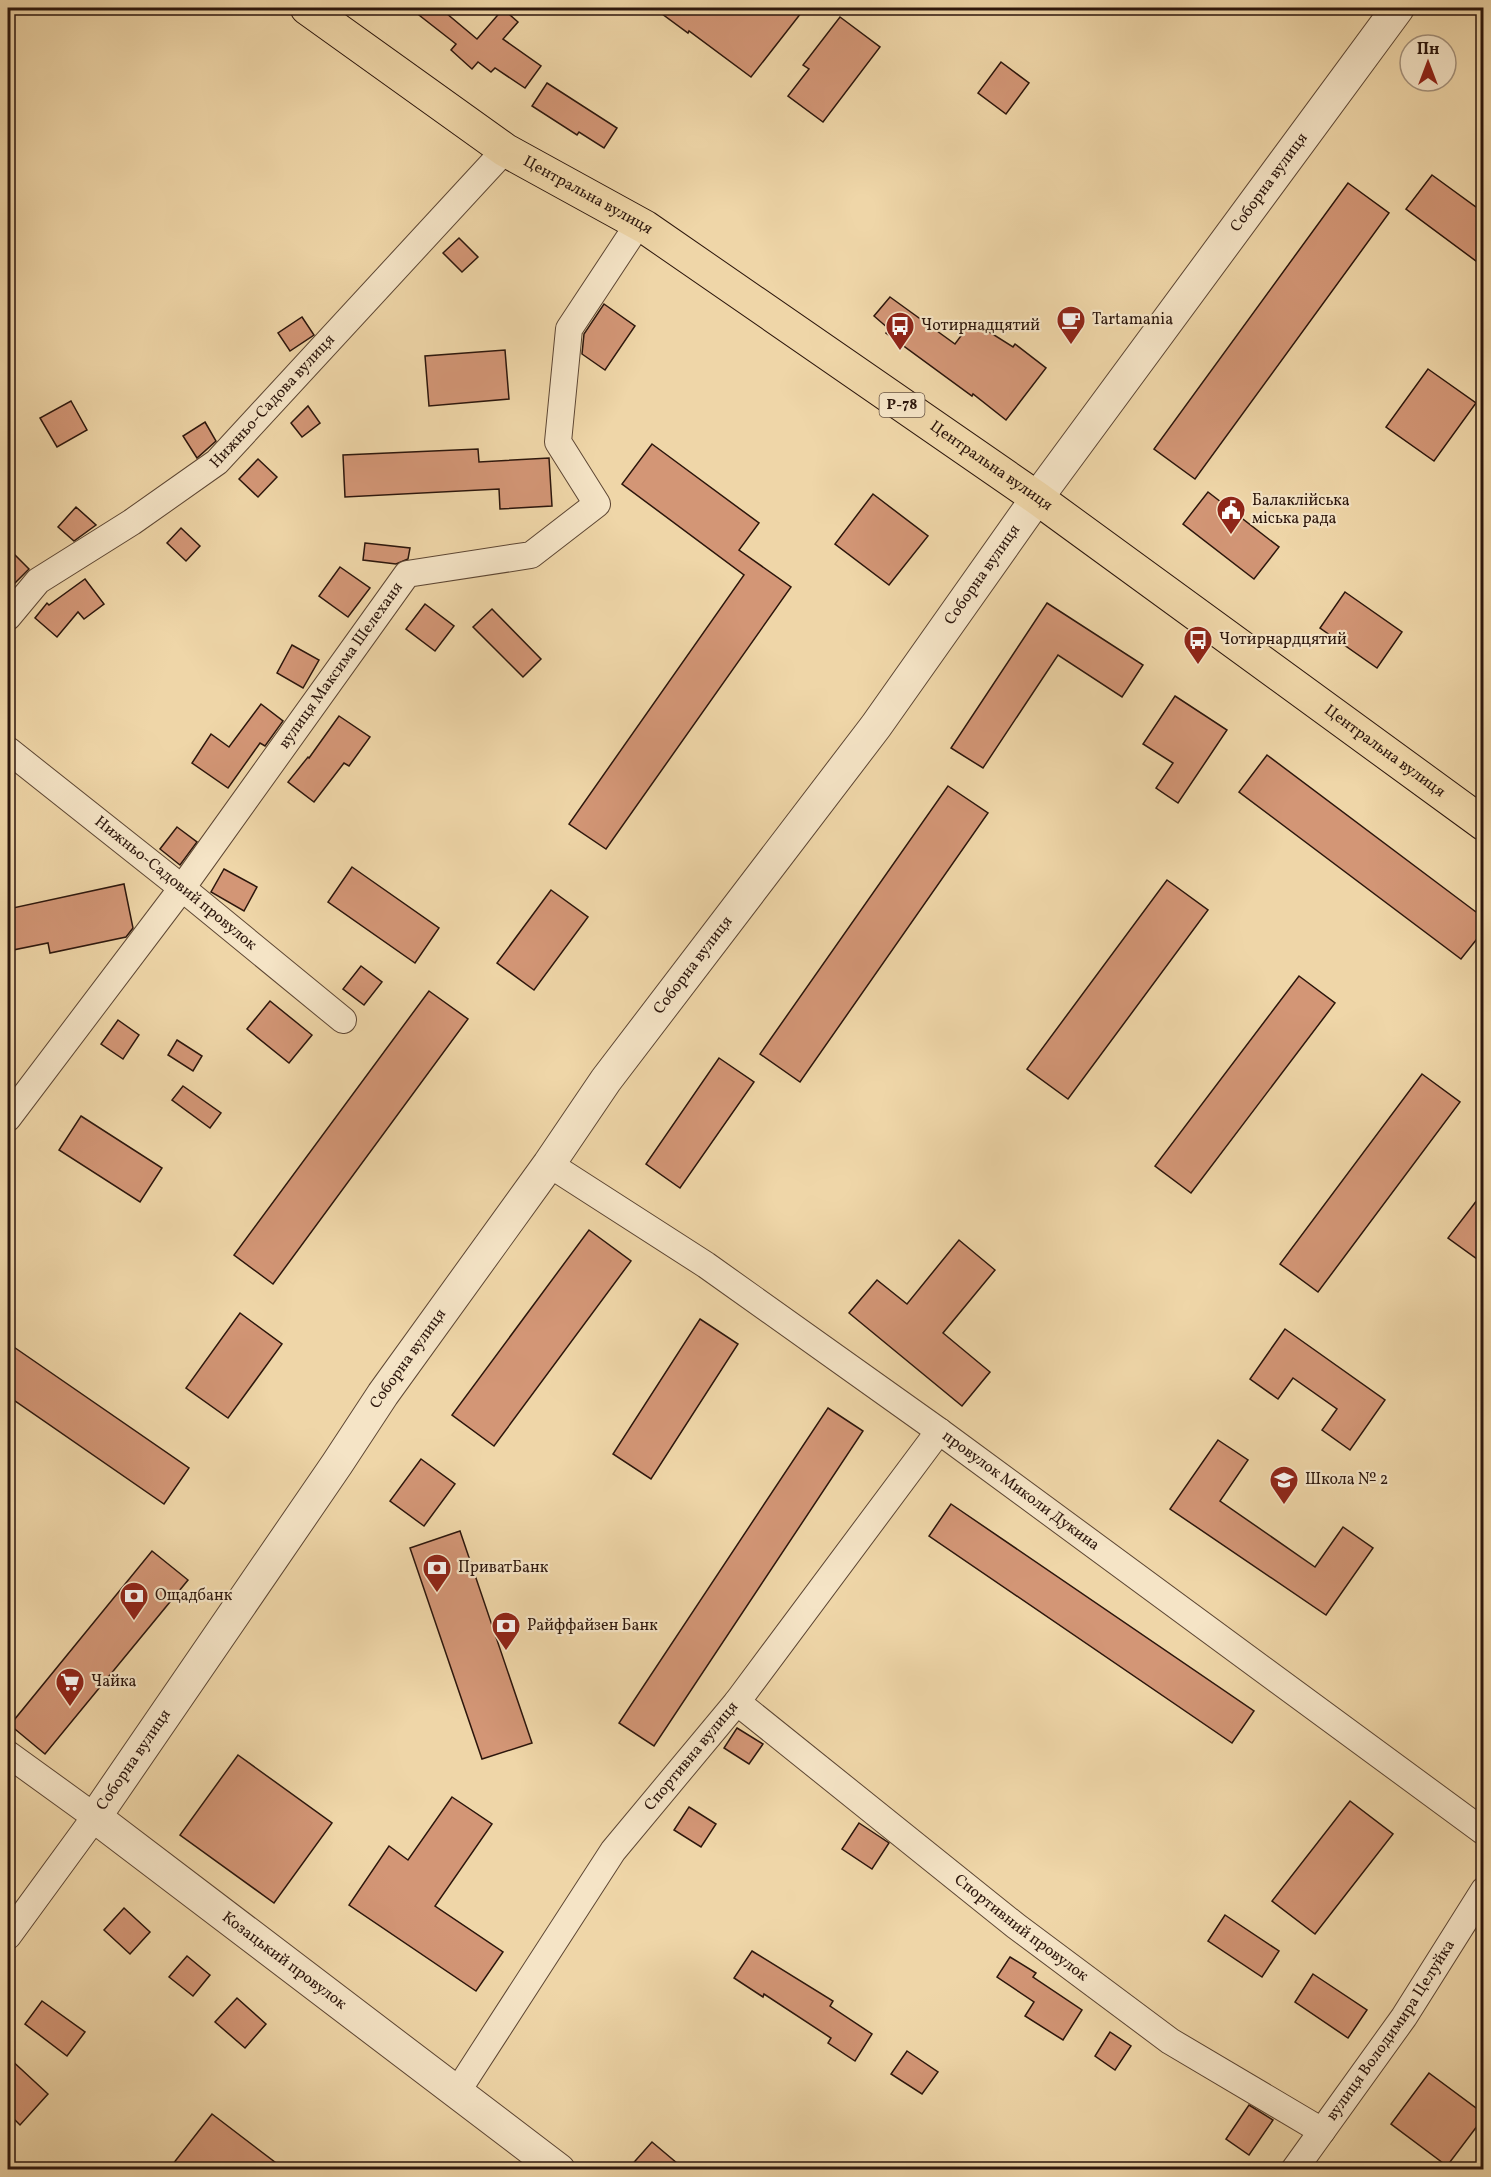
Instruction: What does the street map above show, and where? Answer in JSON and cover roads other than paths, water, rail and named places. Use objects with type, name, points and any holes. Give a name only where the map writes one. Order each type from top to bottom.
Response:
[{"type":"main road","name":"Центральна вулиця","points":[[307,8],[505,150],[639,223],[1037,498],[1484,824]]},
{"type":"street","name":"Соборна вулиця","points":[[8,1936],[95,1817],[383,1394],[549,1164],[606,1080],[876,726],[1037,498],[1398,8]]},
{"type":"street","name":"Нижньо-Садова вулиця","points":[[8,617],[38,580],[132,522],[217,462],[505,150]]},
{"type":"street","name":"вулиця Максима Шелеханя","points":[[8,1118],[182,888],[408,574],[531,555],[597,504],[558,442],[569,329],[639,223]]},
{"type":"street","name":"Нижньо-Садовий провулок","points":[[8,750],[343,1020]]},
{"type":"street","name":"провулок Миколи Дукина","points":[[549,1164],[706,1265],[939,1431],[1484,1832]]},
{"type":"street","name":"Спортивна вулиця","points":[[457,2092],[613,1851],[737,1702],[939,1431]]},
{"type":"street","name":"Спортивний провулок","points":[[737,1702],[1016,1926],[1170,2041],[1322,2131]]},
{"type":"street","name":"Козацький провулок","points":[[8,1754],[95,1817],[559,2169]]},
{"type":"street","name":"вулиця Володимира Целуйка","points":[[1294,2169],[1404,2017],[1484,1890]]},
{"type":"place","name":"Tartamania","points":[[1071,346]]},
{"type":"place","name":"Чотирнадцятий","points":[[900,352]]},
{"type":"place","name":"Балаклійська міська рада","points":[[1231,536]]},
{"type":"place","name":"Чотирнардцятий","points":[[1198,666]]},
{"type":"place","name":"Школа № 2","points":[[1284,1506]]},
{"type":"place","name":"ПриватБанк","points":[[437,1594]]},
{"type":"place","name":"Ощадбанк","points":[[134,1622]]},
{"type":"place","name":"Райффайзен Банк","points":[[506,1652]]},
{"type":"place","name":"Чайка","points":[[70,1708]]}]
